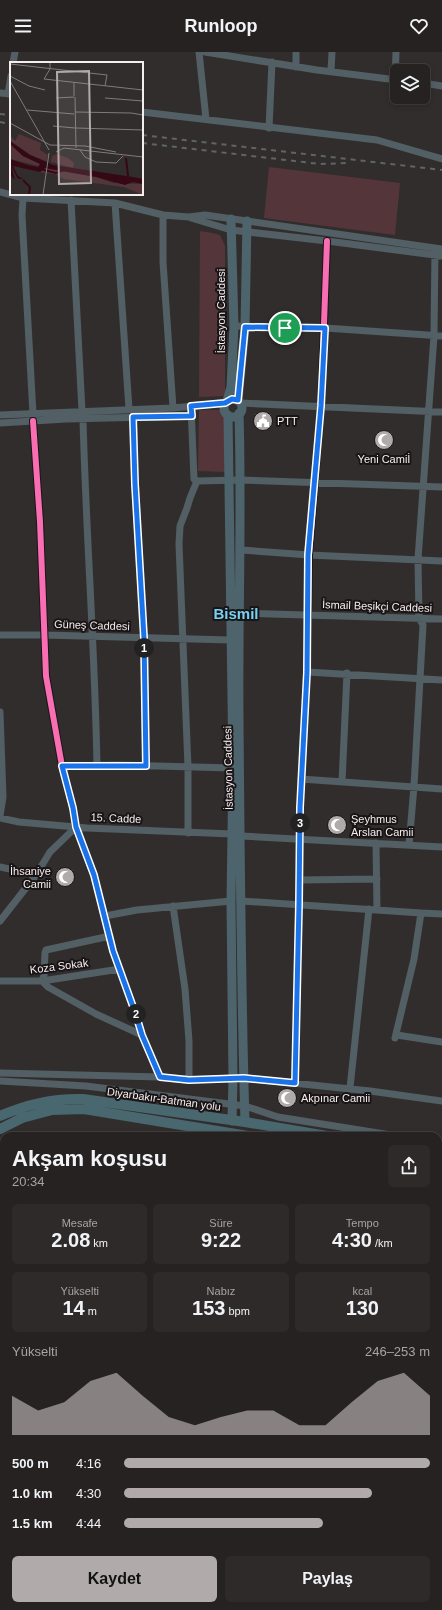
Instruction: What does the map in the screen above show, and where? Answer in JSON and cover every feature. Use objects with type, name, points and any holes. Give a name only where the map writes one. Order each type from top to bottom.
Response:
[{"type":"highway","name":"Diyarbakır-Batman yolu","points":[[0,1116],[18,1108],[40,1102],[75,1099],[245,1122],[304,1132]]},
{"type":"highway","name":"Diyarbakır-Batman yolu","points":[[0,1129],[22,1118],[52,1110],[84,1109],[224,1132]]},
{"type":"main road","name":"İstasyon Caddesi","points":[[226,402],[232,387],[234,326],[231,219]]},
{"type":"main road","name":"İstasyon Caddesi","points":[[239,402],[245,327],[247,221]]},
{"type":"main road","points":[[232,399],[239,402],[242,408],[239,413],[234,416],[228,415],[224,409],[226,402],[232,399]]},
{"type":"main road","name":"İstasyon Caddesi","points":[[232,1121],[231,901],[237,835],[239,719],[241,480],[239,413]]},
{"type":"main road","name":"İstasyon Caddesi","points":[[228,415],[233,768],[241,901],[245,1122]]},
{"type":"street","points":[[13,62],[15,52]]},
{"type":"street","points":[[199,52],[206,120]]},
{"type":"street","points":[[205,52],[250,55],[272,62],[296,67],[390,78]]},
{"type":"street","points":[[296,52],[296,67]]},
{"type":"street","points":[[331,71],[332,52]]},
{"type":"street","points":[[396,52],[396,64]]},
{"type":"street","points":[[269,128],[272,62]]},
{"type":"street","points":[[430,84],[442,86]]},
{"type":"street","points":[[0,93],[10,94]]},
{"type":"street","points":[[143,112],[377,140],[442,159]]},
{"type":"street","points":[[0,192],[10,195]]},
{"type":"street","points":[[12,195],[23,198],[115,203],[163,215],[189,218],[231,230],[246,232],[437,251]]},
{"type":"street","points":[[23,198],[22,215],[36,450],[46,676],[62,766],[73,808],[76,827],[94,875],[113,951],[142,1035],[160,1077]]},
{"type":"street","points":[[71,200],[83,415],[95,680],[97,766]]},
{"type":"street","points":[[115,203],[129,409]]},
{"type":"street","points":[[163,215],[163,262],[173,408]]},
{"type":"street","points":[[189,218],[205,216],[247,221],[437,251],[442,256]]},
{"type":"street","points":[[295,1083],[299,840],[307,672],[308,555],[321,406],[325,328],[325,281],[328,241]]},
{"type":"street","points":[[409,845],[414,786],[423,625],[419,618],[418,559],[427,412],[434,336],[437,251]]},
{"type":"street","points":[[234,326],[325,328],[442,336]]},
{"type":"street","points":[[0,423],[33,418],[83,415],[129,409],[173,408],[226,402]]},
{"type":"street","points":[[239,402],[442,412]]},
{"type":"street","points":[[191,406],[194,479],[197,481]]},
{"type":"street","points":[[0,415],[33,418]]},
{"type":"street","points":[[83,415],[133,417],[192,416]]},
{"type":"street","points":[[133,417],[135,484],[144,638],[146,766]]},
{"type":"street","points":[[197,481],[241,480],[442,486]]},
{"type":"street","points":[[188,833],[188,767],[179,558],[180,526],[197,481]]},
{"type":"street","points":[[240,550],[308,555],[442,561]]},
{"type":"street","name":"İsmail Beşikçi Caddesi","points":[[240,613],[442,619]]},
{"type":"street","name":"Güneş Caddesi","points":[[0,635],[230,640]]},
{"type":"street","points":[[307,672],[442,680]]},
{"type":"street","points":[[342,782],[346,674]]},
{"type":"street","points":[[0,712],[2,796],[0,817]]},
{"type":"street","points":[[62,766],[233,768]]},
{"type":"street","points":[[301,779],[442,789]]},
{"type":"street","name":"15. Cadde","points":[[0,817],[19,822],[76,827],[442,847]]},
{"type":"street","points":[[1,919],[36,875],[50,852],[76,827]]},
{"type":"street","points":[[376,843],[377,910]]},
{"type":"street","points":[[0,867],[36,875]]},
{"type":"street","points":[[299,880],[377,879]]},
{"type":"street","points":[[105,916],[137,910],[231,901]]},
{"type":"street","points":[[241,901],[442,914]]},
{"type":"street","points":[[173,906],[185,989],[189,1041],[189,1080]]},
{"type":"street","points":[[350,1088],[369,909]]},
{"type":"street","points":[[420,913],[414,959],[396,1036],[442,1042]]},
{"type":"street","points":[[110,936],[46,950],[44,975],[42,981],[48,987],[96,1014],[142,1035]]},
{"type":"street","name":"Koza Sokak","points":[[0,981],[42,981],[120,969]]},
{"type":"street","points":[[0,1073],[160,1077],[189,1080],[244,1078],[350,1088],[442,1101]]},
{"type":"street","points":[[0,1081],[86,1086],[245,1106],[278,1117],[372,1132]]},
{"type":"shaded area","points":[[269,167],[400,183],[395,235],[264,218]]},
{"type":"shaded area","points":[[200,231],[220,235],[225,246],[225,396],[199,397]]},
{"type":"shaded area","points":[[199,410],[221,410],[225,419],[227,472],[198,471]]},
{"type":"railway","points":[[0,114],[10,115]]},
{"type":"railway","points":[[0,122],[10,124]]},
{"type":"railway","points":[[143,135],[442,170]]},
{"type":"railway","points":[[143,143],[320,164],[349,163]]},
{"type":"cycle path","points":[[295,1083],[300,809],[307,672],[309,555],[321,406],[327,241]]},
{"type":"cycle path","points":[[33,421],[40,522],[46,676],[62,766],[73,808],[76,827],[94,875],[113,951],[142,1035],[160,1077]]},
{"type":"place","name":"PTT","points":[[263,421]]},
{"type":"place","name":"Yeni Camiİ","points":[[384,440]]},
{"type":"place","name":"Şeyhmus Arslan Camii","points":[[337,825]]},
{"type":"place","name":"İhsaniye Camii","points":[[65,877]]},
{"type":"place","name":"Akpınar Camii","points":[[287,1098]]},
{"type":"district","name":"Bismil","points":[[236,614]]},
{"type":"route","points":[[245,327],[285,328],[325,328],[321,406],[308,555],[307,672],[300,808],[295,1083],[244,1078],[189,1080],[160,1077],[142,1035],[113,951],[94,875],[76,827],[73,808],[62,766],[146,766],[144,638],[135,484],[133,417],[192,416],[191,406],[225,403],[229,399],[238,400],[245,327]]}]
